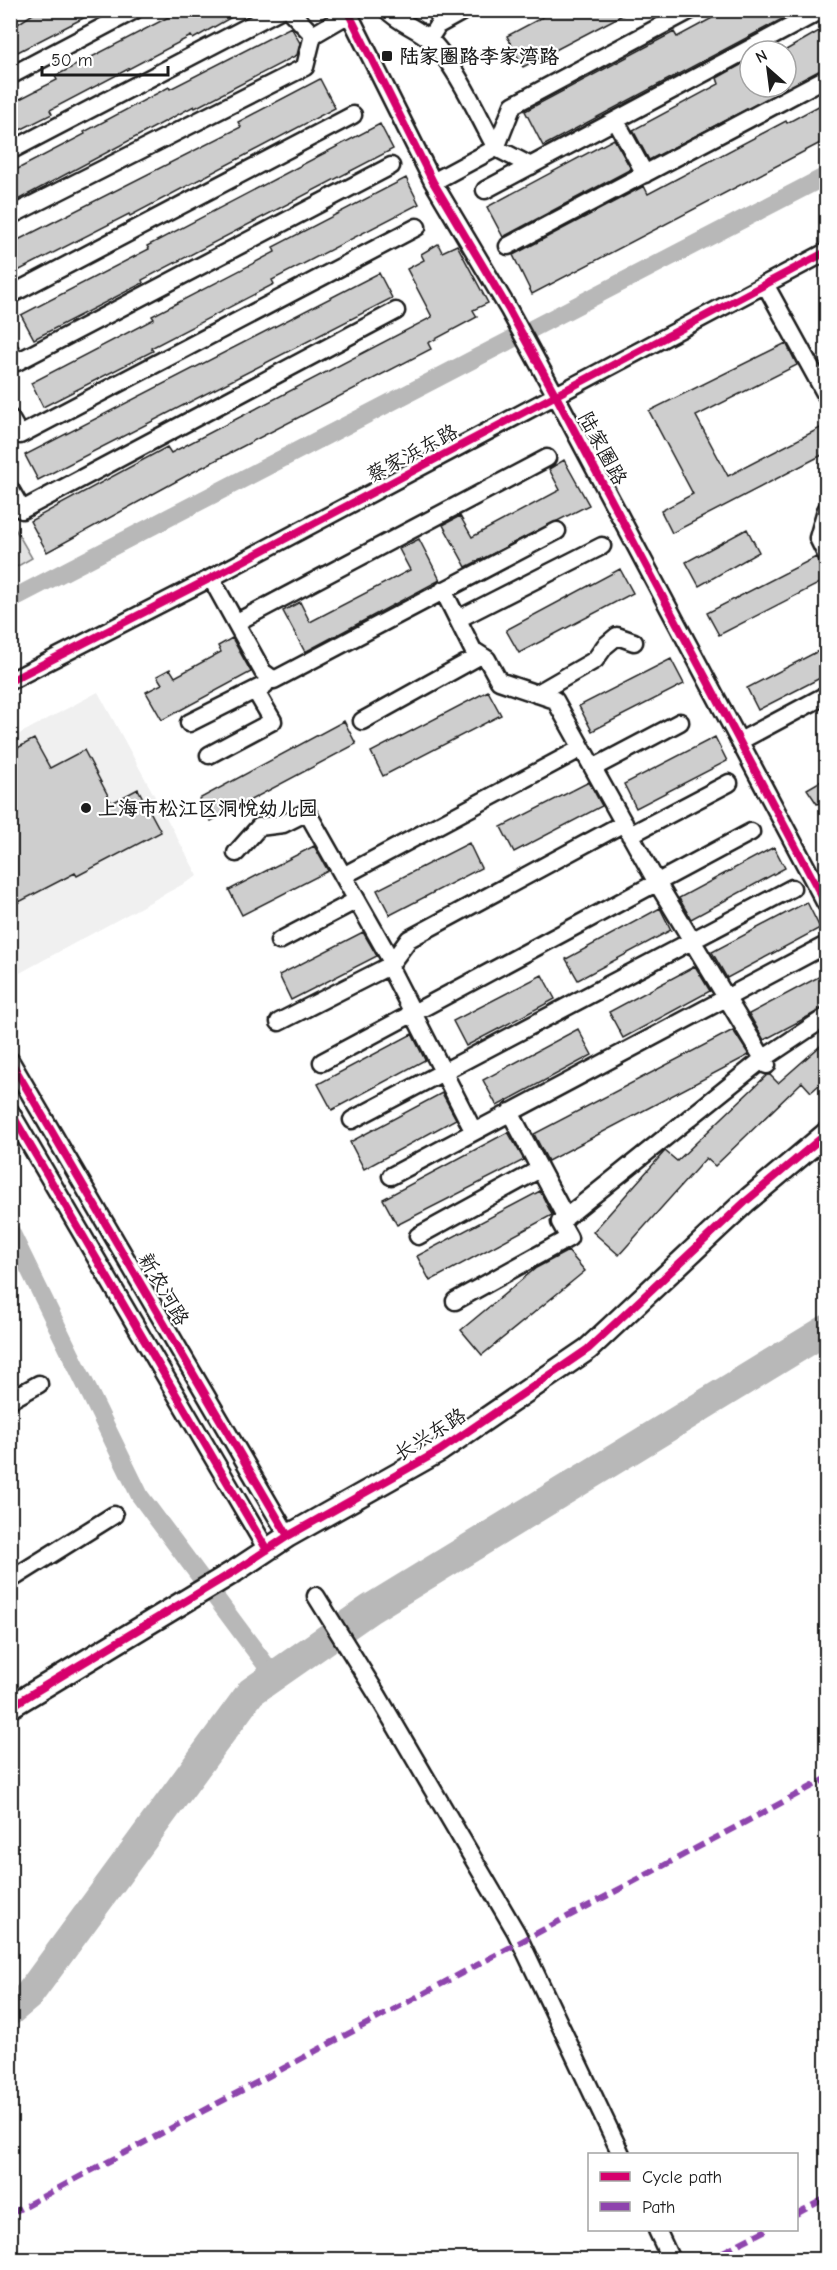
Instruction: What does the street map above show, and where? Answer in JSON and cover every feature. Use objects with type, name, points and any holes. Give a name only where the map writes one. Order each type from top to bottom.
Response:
[{"type":"main road","name":"长兴东路","points":[[10,1707],[235,1572],[288,1536],[439,1451],[588,1349],[746,1202],[826,1134]]},
{"type":"street","points":[[10,76],[135,10]]},
{"type":"street","points":[[10,151],[280,10]]},
{"type":"street","points":[[288,10],[313,35]]},
{"type":"street","points":[[387,10],[396,20],[429,39],[452,68],[496,148],[531,166]]},
{"type":"street","points":[[429,39],[438,25],[465,10]]},
{"type":"street","points":[[433,182],[496,148],[513,105],[691,10]]},
{"type":"street","points":[[485,190],[822,10]]},
{"type":"street","points":[[10,216],[305,67],[313,35],[348,12]]},
{"type":"street","name":"陆家圈路","points":[[348,12],[433,182],[509,310],[556,396],[826,904]]},
{"type":"street","points":[[508,246],[826,78]]},
{"type":"street","points":[[10,295],[353,114]]},
{"type":"street","points":[[616,121],[645,174]]},
{"type":"street","points":[[13,360],[391,166]]},
{"type":"street","points":[[10,418],[15,437],[417,227]]},
{"type":"street","name":"蔡家浜东路","points":[[10,681],[211,578],[826,252]]},
{"type":"street","points":[[765,284],[826,395]]},
{"type":"street","points":[[10,489],[22,510],[396,311]]},
{"type":"street","points":[[237,622],[547,458]]},
{"type":"street","points":[[826,510],[818,538],[826,554]]},
{"type":"street","points":[[189,723],[557,531]]},
{"type":"street","points":[[458,620],[602,546]]},
{"type":"street","points":[[211,578],[263,672],[274,680]]},
{"type":"street","points":[[444,590],[473,650],[487,659],[499,681],[555,700],[656,881],[765,1062]]},
{"type":"street","points":[[536,694],[595,660],[605,646],[617,636],[634,642]]},
{"type":"street","points":[[362,721],[481,655]]},
{"type":"street","points":[[208,755],[273,721],[255,690]]},
{"type":"street","points":[[740,741],[826,695]]},
{"type":"street","points":[[593,768],[680,722]]},
{"type":"street","points":[[343,876],[582,748]]},
{"type":"street","points":[[279,1022],[390,964],[409,939],[627,829],[729,783]]},
{"type":"street","points":[[236,853],[258,827],[283,824],[307,812],[357,900],[474,1132]]},
{"type":"street","points":[[322,1062],[751,832]]},
{"type":"street","points":[[352,1120],[792,888]]},
{"type":"street","points":[[279,941],[357,900]]},
{"type":"street","points":[[391,1176],[822,947]]},
{"type":"street","points":[[455,1301],[569,1238],[560,1222],[826,1017]]},
{"type":"street","name":"新农河路","points":[[10,1060],[288,1536]]},
{"type":"street","points":[[10,1111],[267,1550]]},
{"type":"street","points":[[510,1112],[566,1218]]},
{"type":"street","points":[[418,1236],[540,1169]]},
{"type":"street","points":[[10,1400],[39,1384]]},
{"type":"street","points":[[10,1581],[114,1515]]},
{"type":"street","points":[[316,1596],[378,1696],[516,1932],[621,2153]]},
{"type":"street","points":[[658,2231],[671,2259]]},
{"type":"shaded area","points":[[10,520],[32,558],[11,570],[10,570]]},
{"type":"shaded area","name":"上海市松江区洞悦幼儿园","points":[[98,692],[198,876],[16,975],[10,966],[10,739]]},
{"type":"building","points":[[39,10],[99,10],[10,56],[10,29]]},
{"type":"building","points":[[182,10],[244,10],[193,39],[191,36],[50,110],[52,114],[10,135],[10,104],[57,80],[55,76]]},
{"type":"building","points":[[556,10],[632,10],[523,67],[507,36]]},
{"type":"building","points":[[727,10],[799,10],[744,39],[738,39],[738,42],[543,146],[525,111],[674,32],[677,37]]},
{"type":"building","points":[[291,27],[300,43],[297,55],[195,108],[194,106],[10,204],[10,173],[169,87],[170,89]]},
{"type":"building","points":[[826,27],[826,68],[798,83],[798,43]]},
{"type":"building","points":[[738,66],[738,99],[766,99],[649,160],[633,130],[719,84],[717,78]]},
{"type":"building","points":[[320,79],[335,108],[130,216],[129,214],[10,275],[10,244],[241,127],[238,122]]},
{"type":"building","points":[[826,102],[826,140],[532,294],[513,255],[644,186],[648,194]]},
{"type":"building","points":[[380,124],[393,149],[34,339],[21,315],[149,249],[147,246]]},
{"type":"building","points":[[614,139],[631,169],[503,237],[487,207]]},
{"type":"building","points":[[406,178],[419,204],[272,280],[274,284],[151,348],[153,351],[43,407],[31,383],[275,252],[273,247]]},
{"type":"building","points":[[438,244],[442,252],[457,245],[488,303],[473,310],[477,317],[428,343],[431,349],[195,471],[47,552],[30,521],[167,447],[171,453],[432,317],[407,269],[424,260],[421,254]]},
{"type":"building","points":[[379,273],[392,298],[38,480],[25,455]]},
{"type":"building","points":[[786,343],[797,365],[696,416],[728,476],[826,425],[826,453],[672,533],[661,511],[693,494],[649,411]]},
{"type":"building","points":[[564,460],[589,505],[466,567],[443,525],[460,516],[472,537],[560,490],[549,469]]},
{"type":"building","points":[[747,529],[759,552],[699,586],[686,562]]},
{"type":"building","points":[[419,539],[440,580],[305,652],[283,611],[300,602],[310,622],[410,570],[399,549]]},
{"type":"building","points":[[816,557],[826,580],[719,635],[707,613]]},
{"type":"building","points":[[620,569],[633,593],[519,653],[506,630]]},
{"type":"building","points":[[232,638],[251,672],[162,720],[146,692],[162,684],[157,676],[170,669],[175,677],[221,652],[218,646]]},
{"type":"building","points":[[826,647],[826,675],[758,710],[747,688]]},
{"type":"building","points":[[671,659],[684,684],[592,731],[579,706]]},
{"type":"building","points":[[488,691],[501,715],[383,776],[371,752]]},
{"type":"building","points":[[344,721],[356,744],[211,821],[199,799]]},
{"type":"building","points":[[715,737],[727,761],[636,808],[624,784]]},
{"type":"building","points":[[34,739],[50,768],[84,750],[112,803],[138,789],[161,832],[77,876],[75,873],[19,902],[10,885],[10,752]]},
{"type":"building","points":[[826,778],[826,799],[817,804],[807,789]]},
{"type":"building","points":[[589,782],[602,806],[514,852],[501,827]]},
{"type":"building","points":[[469,843],[481,868],[390,915],[377,890]]},
{"type":"building","points":[[314,846],[328,871],[242,915],[229,890]]},
{"type":"building","points":[[774,847],[785,868],[691,919],[679,898]]},
{"type":"building","points":[[807,902],[820,928],[727,978],[712,952]]},
{"type":"building","points":[[660,908],[671,930],[578,980],[566,959]]},
{"type":"building","points":[[363,932],[377,956],[291,1000],[279,975]]},
{"type":"building","points":[[695,966],[710,991],[623,1038],[609,1012]]},
{"type":"building","points":[[826,973],[826,1007],[764,1040],[749,1014]]},
{"type":"building","points":[[542,975],[555,999],[466,1046],[453,1021]]},
{"type":"building","points":[[578,1029],[592,1055],[497,1106],[483,1080]]},
{"type":"building","points":[[733,1030],[749,1055],[548,1161],[534,1134]]},
{"type":"building","points":[[412,1034],[425,1060],[332,1110],[318,1084]]},
{"type":"building","points":[[826,1041],[826,1079],[811,1092],[802,1082],[715,1166],[706,1158],[619,1255],[593,1232],[665,1151],[677,1161],[767,1075],[778,1083]]},
{"type":"building","points":[[442,1093],[456,1119],[364,1169],[350,1142]]},
{"type":"building","points":[[508,1132],[524,1160],[397,1225],[383,1199]]},
{"type":"building","points":[[540,1191],[552,1215],[430,1281],[417,1256]]},
{"type":"building","points":[[568,1251],[585,1271],[482,1355],[461,1330],[536,1268]]},
{"type":"waterway","points":[[10,600],[826,176]]},
{"type":"waterway","points":[[10,1230],[140,1496],[274,1676]]},
{"type":"waterway","points":[[10,2011],[28,1996],[251,1692],[370,1609],[826,1330]]},
{"type":"marked path","points":[[10,2214],[826,1779]]},
{"type":"marked path","points":[[798,2213],[826,2198]]},
{"type":"marked path","points":[[707,2260],[764,2231]]},
{"type":"cycle path","points":[[347,10],[433,182],[509,310],[556,396],[826,904]]},
{"type":"cycle path","points":[[10,681],[211,578],[826,252]]},
{"type":"cycle path","points":[[10,1060],[288,1536]]},
{"type":"cycle path","points":[[10,1111],[267,1550]]},
{"type":"cycle path","points":[[10,1707],[235,1571],[288,1536],[439,1451],[588,1349],[745,1202],[826,1134]]},
{"type":"place","name":"陆家圈路李家湾路","points":[[387,56]]},
{"type":"place","name":"上海市松江区洞悦幼儿园","points":[[86,808]]}]
